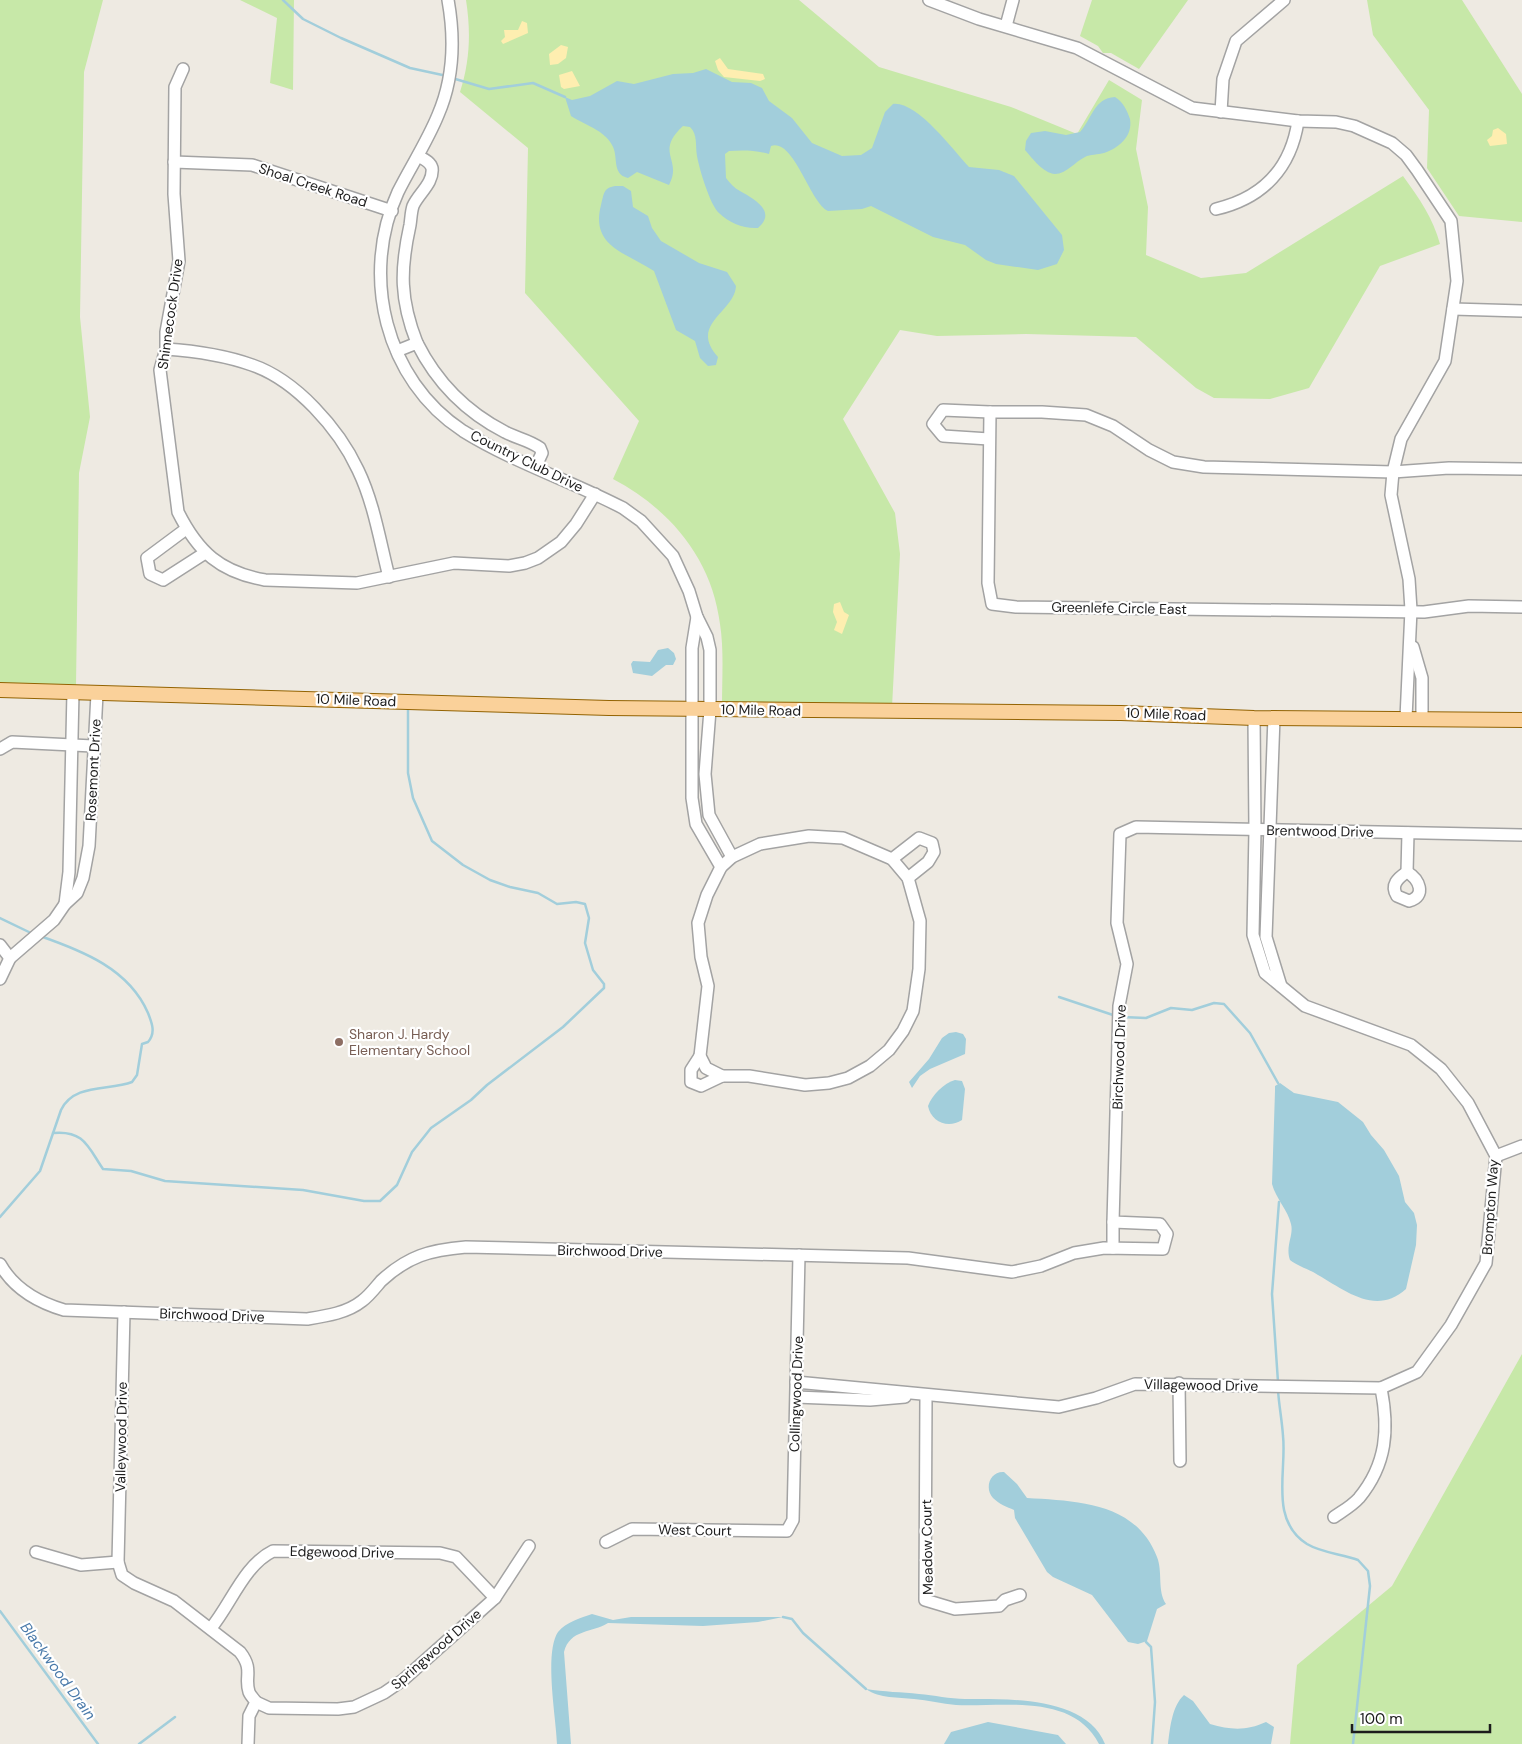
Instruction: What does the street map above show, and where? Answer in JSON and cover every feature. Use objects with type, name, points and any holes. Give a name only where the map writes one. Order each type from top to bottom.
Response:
[{"type":"main road","name":"10 Mile Road","points":[[0,690],[710,710],[1122,713],[1254,718],[1522,720]]},
{"type":"street","name":"Country Club Drive","points":[[448,0],[453,45],[451,68],[439,114],[398,193],[384,240],[380,277],[387,324],[397,351],[424,395],[444,415],[483,442],[623,508],[641,521],[663,544],[681,570],[695,605],[698,618],[707,637],[710,650],[710,710],[705,774],[709,815],[732,857]]},
{"type":"street","points":[[929,0],[948,8],[1077,48],[1192,108],[1298,121],[1336,122],[1354,126],[1392,144],[1406,155],[1451,221],[1457,281],[1445,361],[1401,439],[1393,472],[1391,495],[1409,579],[1411,610],[1406,718]]},
{"type":"street","points":[[1006,26],[1013,0]]},
{"type":"street","points":[[1220,112],[1223,79],[1236,41],[1284,0]]},
{"type":"street","name":"Shinnecock Drive","points":[[183,69],[175,87],[174,162],[179,261],[166,332],[166,349],[160,370],[178,512],[186,529],[205,553],[225,568],[252,578],[265,580],[357,583],[454,563],[509,566],[538,558],[561,542],[576,524],[595,494]]},
{"type":"street","points":[[1216,209],[1238,204],[1259,190],[1276,174],[1291,150],[1298,121]]},
{"type":"street","points":[[418,156],[428,162],[432,168],[427,185],[413,206],[404,251],[402,272],[407,317],[417,343],[431,368],[460,401],[488,423],[540,448],[542,453],[536,466]]},
{"type":"street","name":"Shoal Creek Road","points":[[174,162],[252,165],[392,211]]},
{"type":"street","points":[[1453,309],[1522,311]]},
{"type":"street","points":[[397,351],[417,343]]},
{"type":"street","points":[[166,349],[200,352],[253,365],[290,386],[317,411],[341,440],[359,471],[389,577]]},
{"type":"street","points":[[989,439],[943,436],[933,424],[943,410],[1086,415],[1113,426],[1149,450],[1173,462],[1197,466],[1393,472],[1448,468],[1522,469]]},
{"type":"street","name":"Greenlefe Circle East","points":[[990,412],[988,583],[992,604],[1016,607],[1411,610]]},
{"type":"street","points":[[186,529],[147,558],[150,574],[164,580],[205,553]]},
{"type":"street","points":[[1411,610],[1424,612],[1469,606],[1522,607]]},
{"type":"street","name":"Country Club Drive","points":[[698,618],[692,648],[692,798],[696,824],[722,867]]},
{"type":"street","points":[[1411,640],[1422,678],[1422,718]]},
{"type":"street","name":"Rosemont Drive","points":[[65,904],[70,844],[74,745],[73,692]]},
{"type":"street","name":"Rosemont Drive","points":[[0,979],[10,958],[54,920],[65,904],[77,893],[83,878],[89,846],[97,694]]},
{"type":"street","name":"Brompton Way","points":[[1254,718],[1255,830],[1253,935],[1265,973],[1305,1006],[1411,1045],[1441,1069],[1468,1103],[1496,1156],[1486,1263],[1451,1325],[1417,1372]]},
{"type":"street","points":[[1274,718],[1266,937],[1281,988]]},
{"type":"street","points":[[0,749],[12,742],[93,746]]},
{"type":"street","name":"Brentwood Drive","points":[[1120,834],[1136,827],[1522,835]]},
{"type":"street","points":[[1407,872],[1408,833]]},
{"type":"street","name":"Birchwood Drive","points":[[1113,1248],[1119,1006],[1127,964],[1117,923],[1120,834]]},
{"type":"street","points":[[809,836],[843,838],[892,859],[908,878],[920,921],[919,969],[913,1011],[903,1031],[889,1050],[870,1066],[848,1078],[828,1083],[805,1085],[749,1076],[722,1076],[701,1086],[692,1082],[690,1070],[700,1056],[708,986],[698,923],[707,895],[722,867],[732,857],[760,844],[809,836]]},
{"type":"street","points":[[892,859],[919,838],[932,843],[934,852],[928,862],[908,878]]},
{"type":"street","points":[[70,844],[89,846]]},
{"type":"street","points":[[0,945],[10,958]]},
{"type":"street","points":[[700,1056],[706,1068],[722,1076]]},
{"type":"street","points":[[1496,1156],[1522,1146]]},
{"type":"street","name":"Birchwood Drive","points":[[124,1312],[307,1319],[327,1316],[343,1311],[362,1301],[404,1263],[421,1254],[442,1249],[466,1247],[908,1258],[1012,1272],[1041,1266],[1074,1253],[1113,1248],[1163,1249],[1167,1234],[1160,1224],[1113,1222]]},
{"type":"street","name":"Collingwood Drive","points":[[787,1531],[793,1520],[799,1255]]},
{"type":"street","points":[[0,1264],[15,1285],[32,1298],[50,1306],[78,1312],[124,1312]]},
{"type":"street","name":"Valleywood Drive","points":[[118,1562],[124,1312]]},
{"type":"street","name":"Villagewood Drive","points":[[796,1382],[866,1387],[926,1396],[1059,1407],[1096,1398],[1135,1384],[1381,1388],[1417,1372]]},
{"type":"street","points":[[1179,1384],[1180,1462]]},
{"type":"street","points":[[1334,1517],[1358,1499],[1375,1471],[1385,1445],[1387,1417],[1381,1388]]},
{"type":"street","name":"Villagewood Drive","points":[[796,1397],[870,1400],[926,1396]]},
{"type":"street","name":"Meadow Court","points":[[926,1396],[925,1600],[955,1609],[1000,1606],[1006,1600],[1020,1595]]},
{"type":"street","name":"West Court","points":[[606,1542],[632,1529],[787,1531]]},
{"type":"street","name":"Springwood Drive","points":[[256,1702],[269,1708],[338,1709],[354,1707],[384,1693],[403,1680],[494,1598],[529,1546]]},
{"type":"street","name":"Edgewood Drive","points":[[211,1628],[224,1612],[252,1566],[261,1557],[273,1551],[440,1553],[456,1557],[494,1598]]},
{"type":"street","points":[[36,1552],[81,1565],[118,1562],[122,1574],[134,1583],[168,1597],[240,1652],[246,1660],[249,1672],[249,1692],[256,1702],[249,1716],[248,1744]]},
{"type":"green space","points":[[0,0],[103,0],[84,72],[80,317],[90,417],[79,473],[76,686],[0,684]]},
{"type":"green space","points":[[240,0],[294,0],[293,90],[270,83],[277,18]]},
{"type":"green space","points":[[466,0],[799,0],[879,67],[1011,107],[1077,134],[1109,80],[1142,100],[1136,149],[1148,207],[1146,255],[1201,278],[1246,273],[1403,176],[1420,200],[1440,244],[1380,266],[1309,388],[1270,399],[1214,398],[1196,388],[1136,337],[1026,334],[937,336],[900,330],[843,419],[895,513],[900,554],[892,707],[722,704],[720,624],[708,578],[698,557],[685,538],[653,505],[613,479],[639,421],[525,293],[528,148],[460,92],[469,46]]},
{"type":"green space","points":[[1092,0],[1188,0],[1139,69],[1111,53],[1103,53],[1098,46],[1080,36]]},
{"type":"green space","points":[[1367,0],[1462,0],[1522,94],[1522,222],[1459,216],[1427,168],[1429,110],[1373,35]]},
{"type":"green space","points":[[1522,1354],[1522,1744],[1290,1744],[1297,1665],[1392,1586]]},
{"type":"sand","points":[[522,21],[527,23],[528,33],[503,44],[501,41],[505,37],[504,30],[518,30]]},
{"type":"sand","points":[[561,45],[568,47],[566,58],[558,64],[550,65],[549,54]]},
{"type":"sand","points":[[720,58],[728,69],[763,74],[765,79],[760,81],[724,77],[718,70],[715,61]]},
{"type":"sand","points":[[572,71],[580,86],[564,89],[561,87],[559,75]]},
{"type":"sand","points":[[1498,128],[1506,134],[1507,144],[1490,146],[1487,140],[1492,136],[1493,130]]},
{"type":"sand","points":[[840,602],[844,612],[849,615],[842,634],[834,630],[837,622],[833,612],[834,604]]},
{"type":"water","points":[[706,69],[732,82],[751,83],[762,88],[769,101],[792,118],[812,143],[842,156],[861,155],[872,148],[885,112],[893,104],[902,105],[913,110],[934,128],[969,167],[999,170],[1014,176],[1062,235],[1064,250],[1057,264],[1038,270],[996,264],[986,260],[965,245],[933,237],[871,206],[862,209],[828,211],[821,206],[794,161],[779,146],[771,146],[769,154],[744,150],[729,151],[725,154],[726,178],[736,188],[756,201],[764,211],[765,216],[758,228],[737,225],[723,217],[712,202],[700,169],[695,137],[690,127],[683,126],[671,143],[670,150],[673,169],[669,185],[637,172],[628,178],[619,173],[617,169],[614,149],[609,140],[604,135],[571,116],[565,97],[572,100],[590,96],[617,81],[634,84],[673,74],[693,73]]},
{"type":"water","points":[[1115,97],[1126,109],[1130,125],[1127,136],[1115,148],[1104,153],[1087,156],[1067,170],[1055,174],[1042,168],[1025,150],[1026,141],[1031,133],[1045,131],[1066,135],[1080,132],[1102,101]]},
{"type":"water","points":[[615,186],[623,186],[631,191],[633,207],[648,216],[652,228],[661,241],[699,263],[727,272],[736,286],[734,295],[729,303],[710,327],[708,336],[710,346],[718,357],[716,365],[708,366],[700,358],[695,341],[676,330],[654,271],[622,253],[606,240],[601,230],[599,219],[601,205],[606,190]]},
{"type":"water","points":[[668,648],[674,653],[676,659],[673,665],[666,665],[652,676],[633,673],[631,664],[633,661],[650,662],[658,650]]},
{"type":"water","points":[[949,1033],[963,1034],[966,1039],[965,1054],[930,1069],[920,1076],[912,1088],[909,1082],[929,1059],[942,1038]]},
{"type":"water","points":[[955,1080],[962,1081],[965,1089],[962,1120],[957,1123],[946,1124],[936,1120],[928,1106],[939,1090]]},
{"type":"water","points":[[1280,1083],[1294,1093],[1338,1102],[1363,1122],[1384,1150],[1399,1176],[1405,1202],[1414,1213],[1417,1225],[1416,1245],[1406,1289],[1395,1297],[1372,1301],[1361,1298],[1350,1294],[1290,1260],[1288,1250],[1292,1228],[1272,1184],[1275,1086]]},
{"type":"water","points":[[999,1472],[1004,1472],[1017,1484],[1027,1498],[1085,1503],[1103,1508],[1120,1515],[1135,1525],[1147,1539],[1159,1563],[1163,1599],[1166,1604],[1157,1609],[1147,1641],[1138,1644],[1128,1642],[1092,1595],[1053,1577],[1047,1572],[1015,1518],[1014,1510],[998,1502],[990,1494],[989,1485],[992,1477]]},
{"type":"water","points":[[592,1614],[613,1620],[631,1617],[783,1617],[758,1622],[703,1626],[608,1623],[576,1635],[571,1639],[564,1652],[571,1744],[557,1744],[551,1670],[554,1642],[558,1632],[565,1626]]},
{"type":"water","points":[[866,1689],[965,1699],[1002,1699],[1044,1704],[1063,1709],[1081,1717],[1095,1728],[1105,1744],[1099,1744],[1087,1728],[1072,1717],[1055,1710],[1035,1706],[951,1704],[883,1696]]},
{"type":"water","points":[[1184,1695],[1193,1701],[1210,1724],[1238,1729],[1266,1722],[1274,1727],[1271,1744],[1168,1744],[1174,1711]]},
{"type":"water","points":[[988,1722],[1058,1735],[1066,1744],[944,1744],[951,1732]]},
{"type":"waterway","points":[[283,0],[303,19],[341,38],[410,68],[447,76]]},
{"type":"waterway","points":[[452,78],[489,89],[533,83],[565,97]]},
{"type":"waterway","points":[[53,1133],[72,1134],[78,1137],[89,1147],[103,1169],[131,1171],[165,1181],[303,1190],[364,1201],[380,1201],[397,1185],[412,1152],[431,1128],[471,1100],[487,1085],[563,1027],[604,988],[604,984],[593,970],[585,943],[589,918],[585,904],[576,902],[557,904],[538,893],[510,887],[490,880],[463,865],[432,841],[413,798],[408,773],[408,708]]},
{"type":"waterway","points":[[0,918],[33,934]]},
{"type":"waterway","points":[[0,1217],[40,1171],[61,1110],[67,1101],[74,1096],[93,1089],[132,1082],[137,1075],[142,1044],[148,1042],[153,1032],[148,1013],[140,998],[117,973],[88,955],[40,936]]},
{"type":"waterway","points":[[1059,997],[1116,1016]]},
{"type":"waterway","points":[[1122,1017],[1146,1018],[1171,1008],[1192,1010],[1214,1003],[1224,1004],[1250,1033],[1278,1083]]},
{"type":"waterway","points":[[1278,1382],[1272,1294],[1279,1202]]},
{"type":"waterway","points":[[1278,1390],[1284,1450],[1282,1494],[1288,1522],[1295,1534],[1307,1544],[1358,1560],[1368,1571],[1370,1586],[1353,1744]]},
{"type":"waterway","name":"Blackwood Drain","points":[[0,1611],[98,1744]]},
{"type":"waterway","name":"Blackwood Drain","points":[[783,1617],[792,1619],[803,1633],[866,1689]]},
{"type":"waterway","points":[[1146,1642],[1151,1647],[1155,1702],[1152,1744]]},
{"type":"waterway","points":[[139,1744],[175,1717]]},
{"type":"place","name":"Sharon J. Hardy Elementary School","points":[[339,1042]]}]
